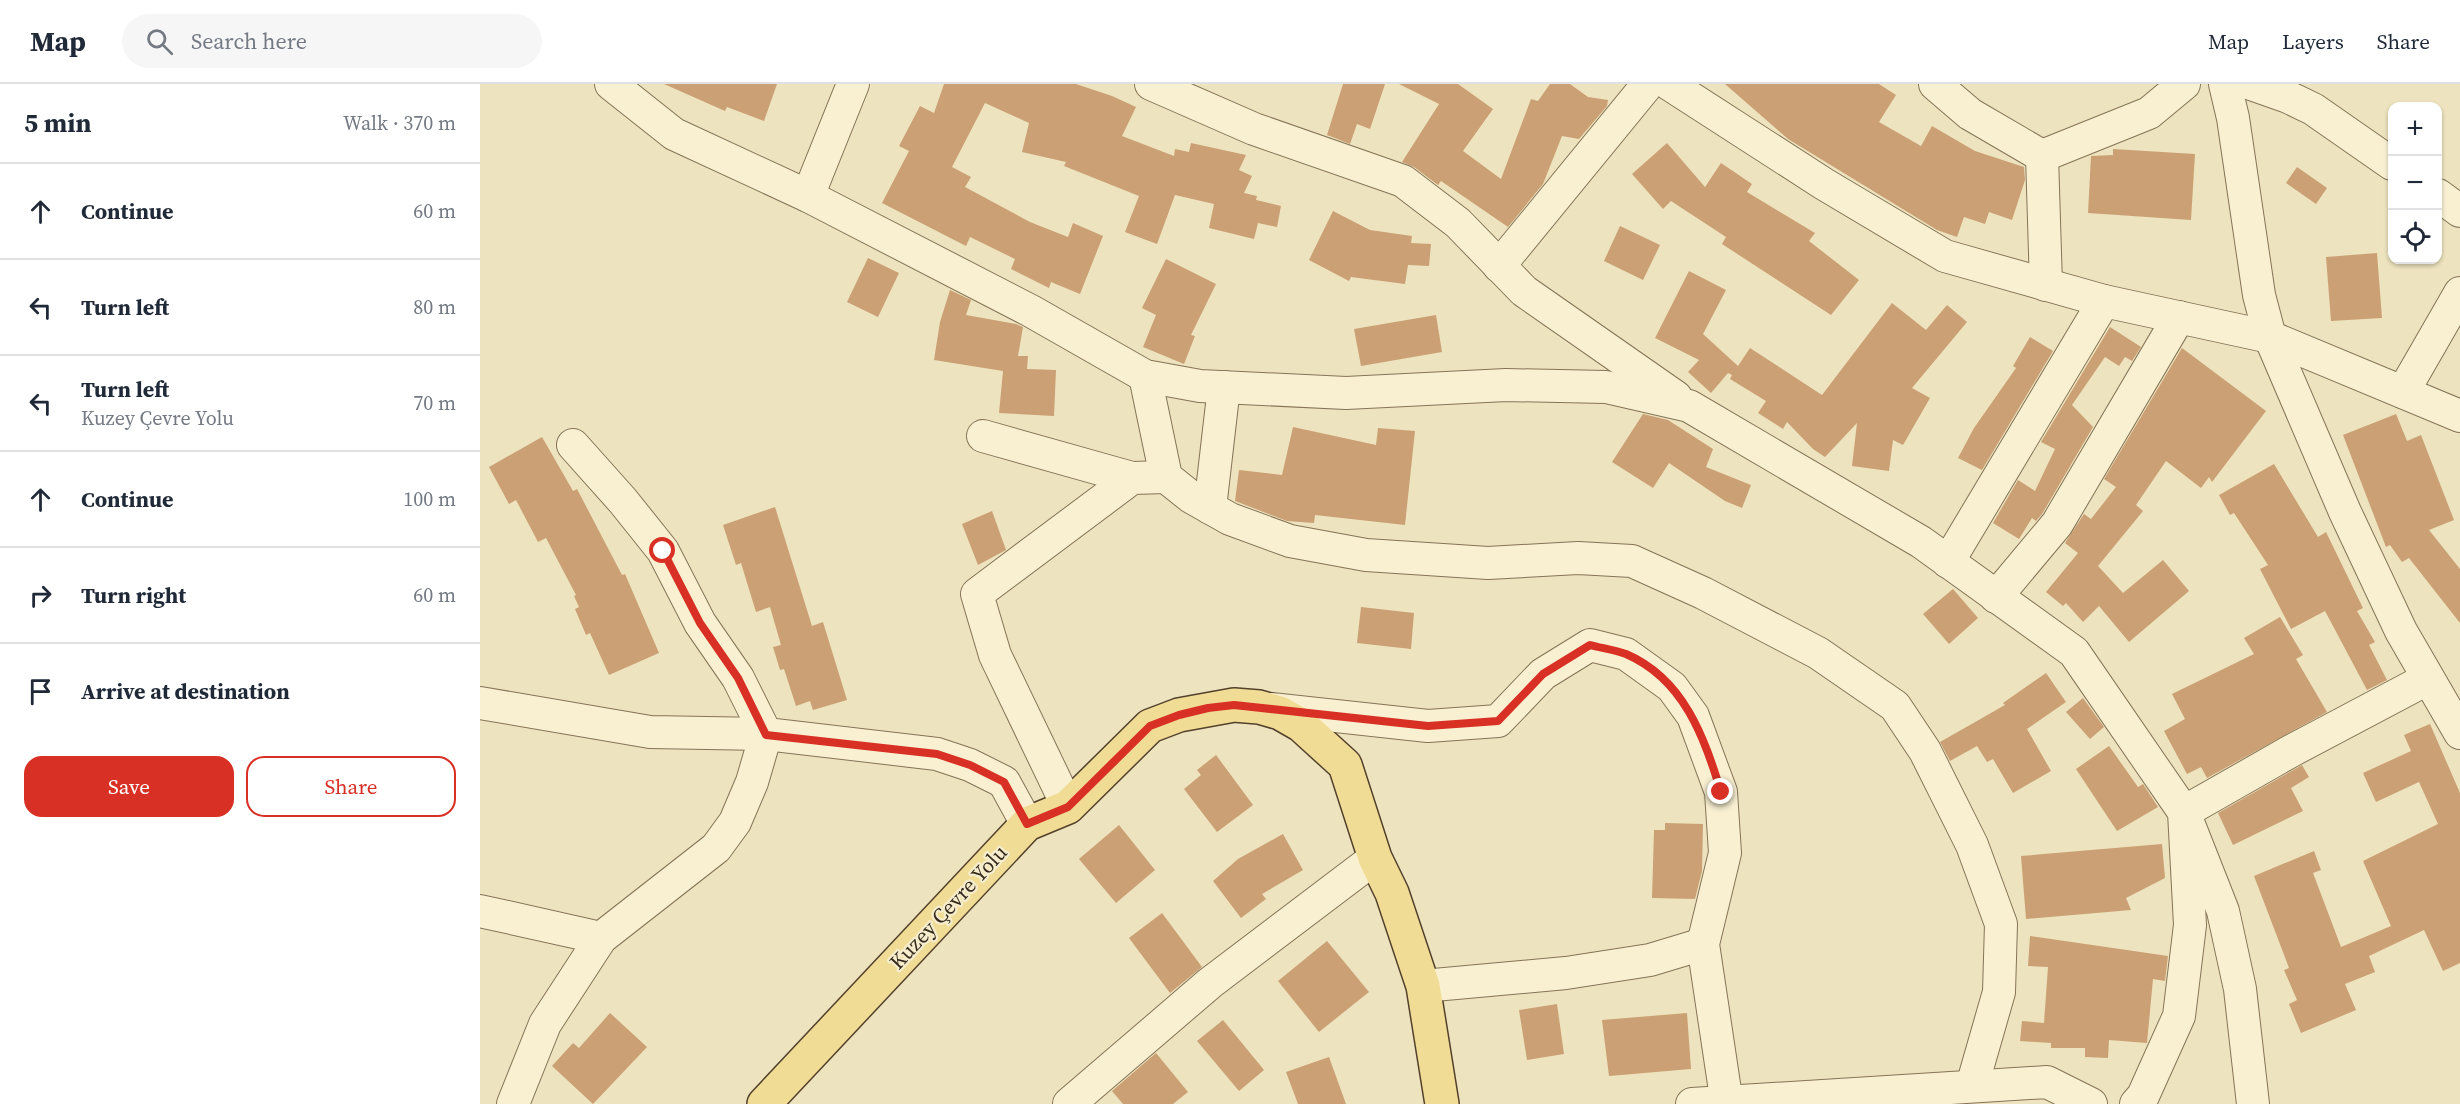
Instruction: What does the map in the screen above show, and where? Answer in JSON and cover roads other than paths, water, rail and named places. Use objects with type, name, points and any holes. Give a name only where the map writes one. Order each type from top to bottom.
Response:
[{"type":"main road","name":"Kuzey Çevre Yolu","points":[[764,1104],[1027,824],[1068,807],[1150,726],[1179,715],[1234,705],[1259,707],[1281,713],[1301,725],[1345,765],[1375,858],[1392,893],[1423,986],[1442,1104]]},
{"type":"street","points":[[611,84],[674,134],[808,196],[1031,311],[1145,376],[1224,387],[1346,393],[1506,385],[1605,387],[1689,406]]},
{"type":"street","points":[[808,196],[853,84]]},
{"type":"street","points":[[1151,84],[1254,129],[1403,180],[1458,223],[1524,291],[1689,406],[1921,542],[2074,652],[2184,812],[2223,911],[2240,989],[2253,1104]]},
{"type":"street","points":[[1499,266],[1648,84]]},
{"type":"street","points":[[1669,84],[1824,184],[1945,256],[2104,301],[2270,337],[2460,416]]},
{"type":"street","points":[[1935,84],[1970,114],[2042,156]]},
{"type":"street","points":[[2042,156],[2149,112],[2184,84]]},
{"type":"street","points":[[2197,84],[2233,118]]},
{"type":"street","points":[[2225,84],[2233,118],[2259,295],[2270,337],[2345,512],[2427,679],[2460,734]]},
{"type":"street","points":[[2251,84],[2313,109],[2388,161]]},
{"type":"street","points":[[2042,156],[2046,285]]},
{"type":"street","points":[[2442,198],[2460,211]]},
{"type":"street","points":[[2403,392],[2460,293]]},
{"type":"street","points":[[1948,562],[2104,301]]},
{"type":"street","points":[[1996,597],[2057,524],[2179,316]]},
{"type":"street","points":[[1145,376],[1166,477],[1191,498],[1230,519],[1290,542],[1366,555],[1488,563],[1578,558],[1632,561],[1703,593],[1818,653],[1895,706],[1925,751],[1972,845],[2001,924],[1999,992],[1972,1086]]},
{"type":"street","points":[[1210,508],[1224,387]]},
{"type":"street","points":[[982,436],[1132,478],[1166,477]]},
{"type":"street","points":[[513,1104],[545,1024],[601,938],[716,848],[735,822],[752,782],[766,735],[738,678],[700,623],[663,551],[623,501],[573,446]]},
{"type":"street","points":[[1068,807],[995,655],[977,594],[1132,478]]},
{"type":"street","points":[[1259,707],[1428,726],[1498,721],[1543,674],[1590,645],[1626,654],[1672,687],[1693,716],[1721,792],[1725,853],[1703,944],[1727,1102]]},
{"type":"street","points":[[2184,812],[2290,751],[2427,679]]},
{"type":"street","points":[[480,703],[650,732],[766,735],[937,754],[970,765],[1004,782],[1027,824]]},
{"type":"street","points":[[2136,1104],[2143,1096],[2179,1016],[2190,925],[2184,812]]},
{"type":"street","points":[[1069,1104],[1210,983],[1375,858]]},
{"type":"street","points":[[480,911],[601,938]]},
{"type":"street","points":[[1423,986],[1566,973],[1650,960],[1703,944]]},
{"type":"street","points":[[1692,1104],[2047,1082],[2091,1104]]}]
